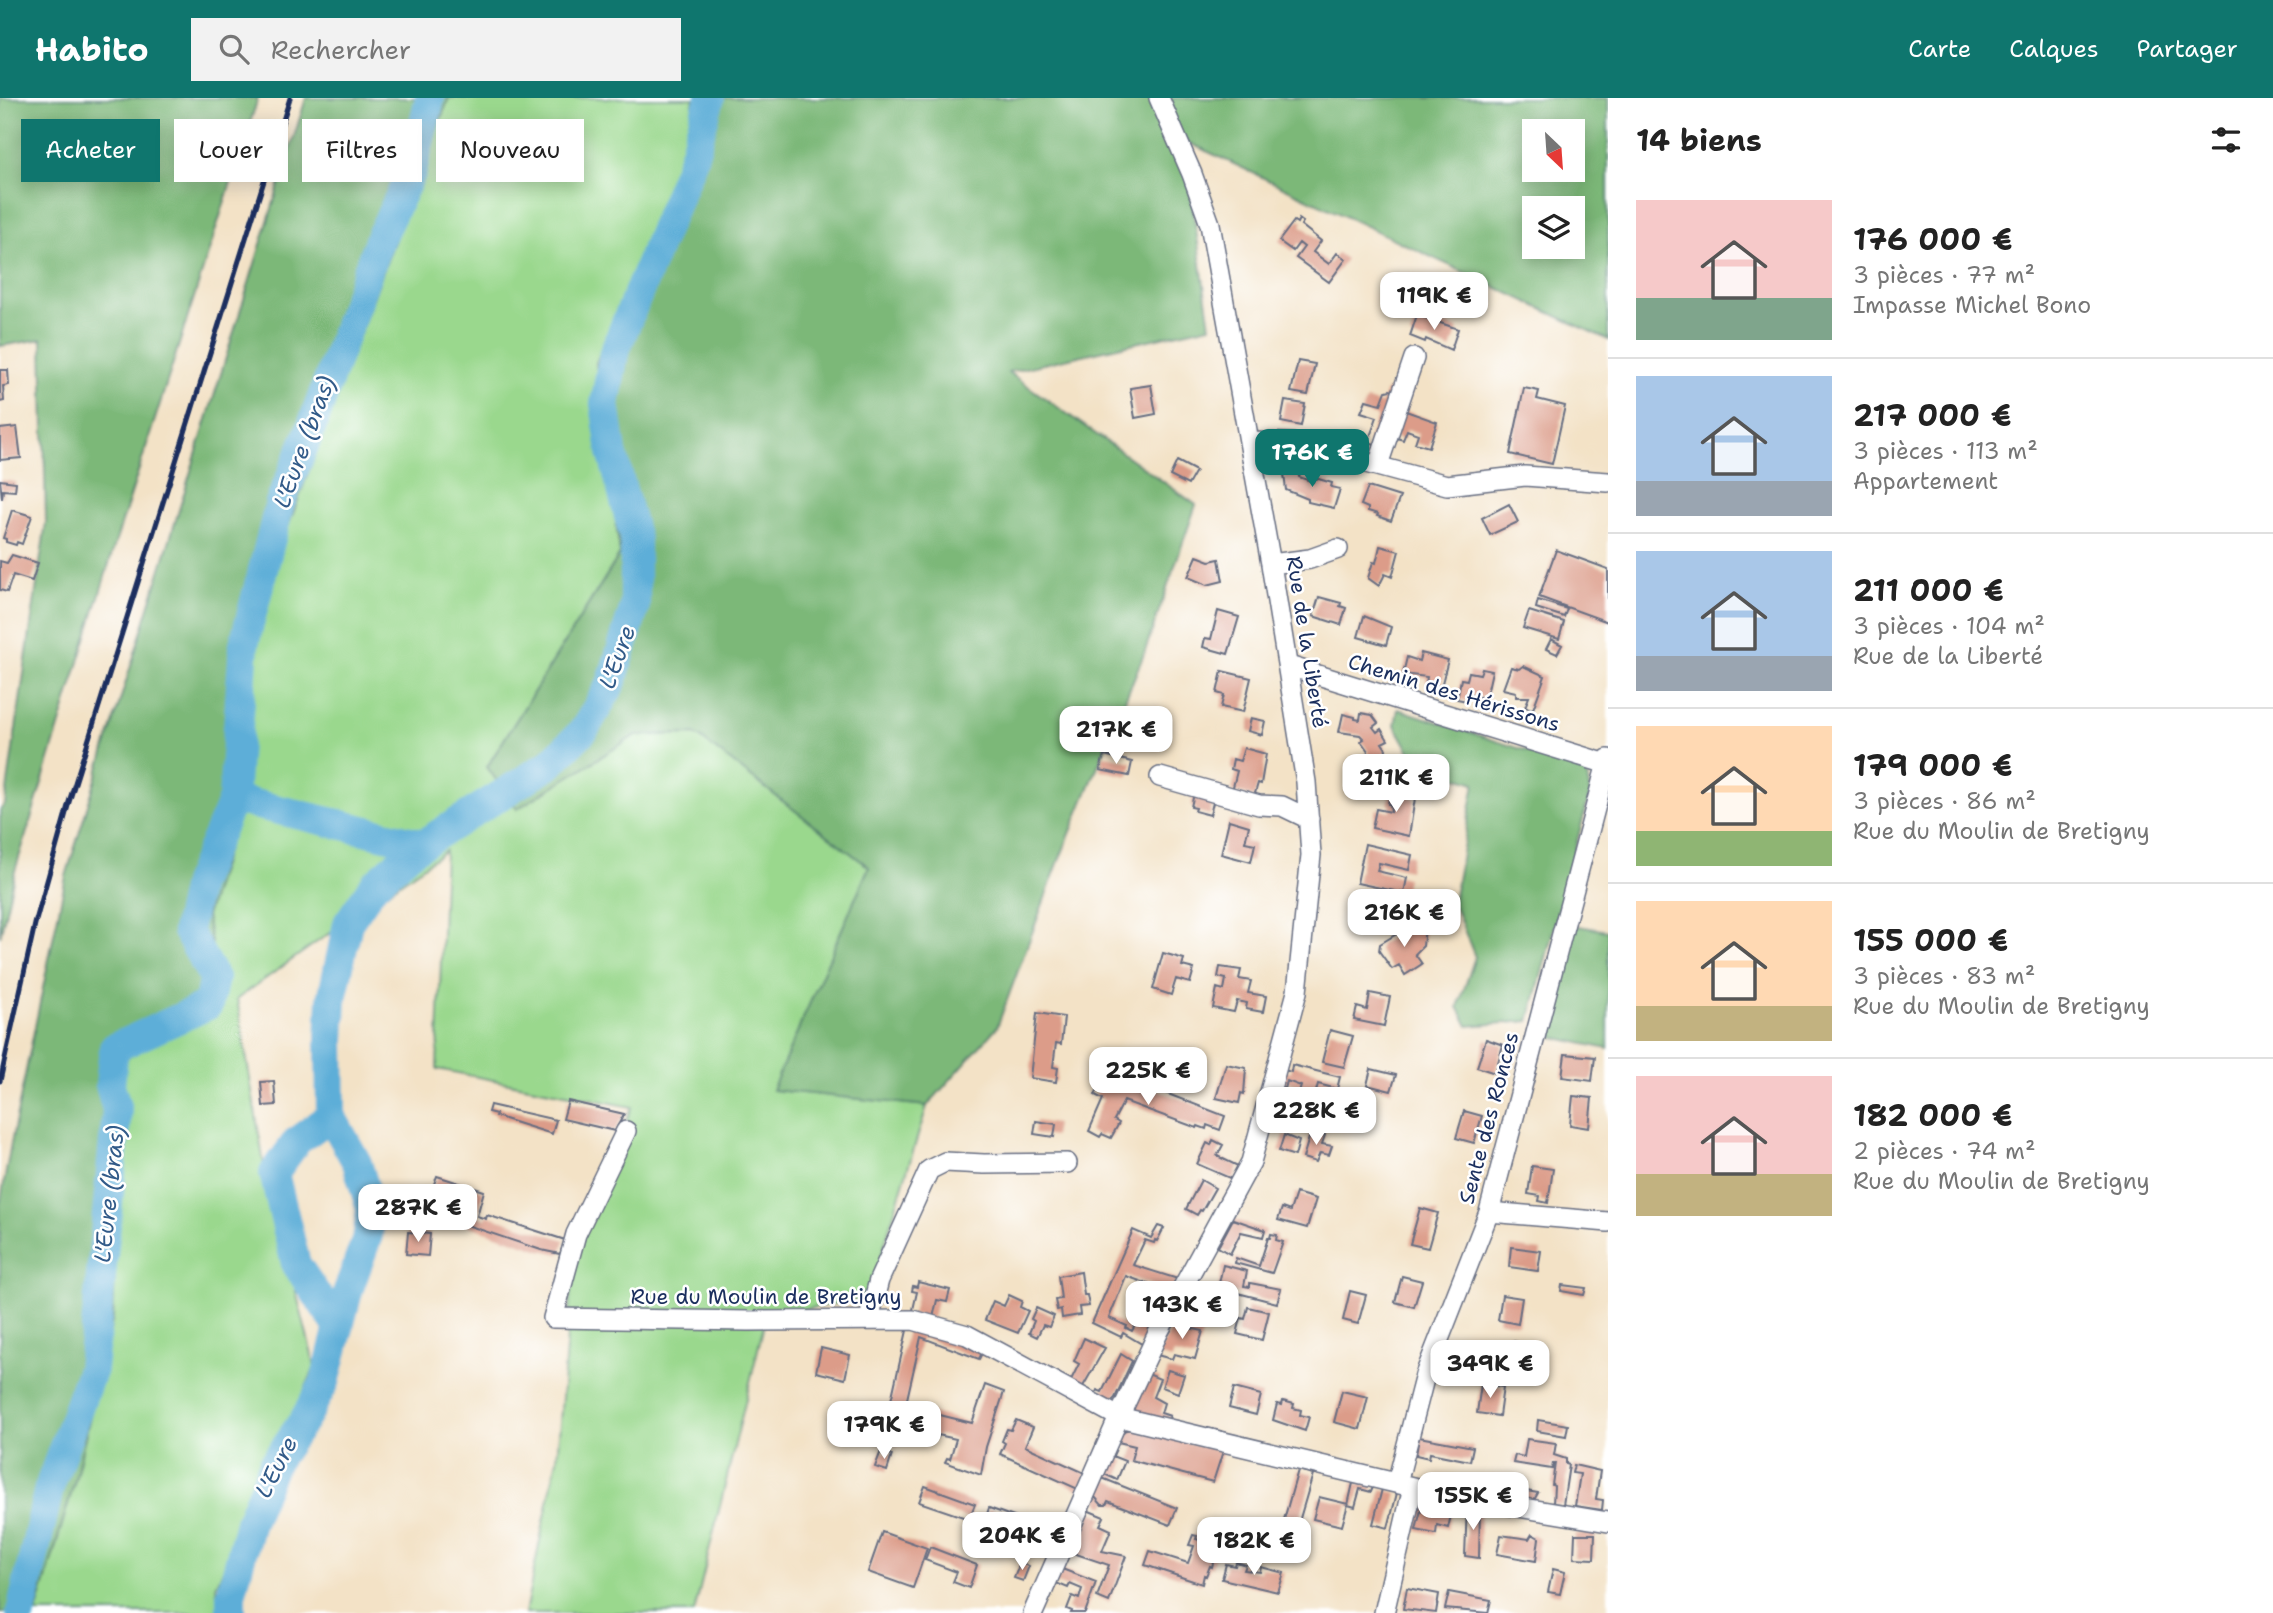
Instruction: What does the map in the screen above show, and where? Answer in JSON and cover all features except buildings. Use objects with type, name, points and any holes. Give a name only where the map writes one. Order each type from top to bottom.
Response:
[{"type":"street","name":"Rue de la Liberté","points":[[1033,1613],[1159,1331],[1251,1162],[1297,992],[1311,855],[1307,782],[1289,666],[1210,224],[1159,98]]},
{"type":"street","points":[[1378,465],[1414,358]]},
{"type":"street","points":[[1249,442],[1292,443],[1447,485],[1525,476],[1608,482]]},
{"type":"street","points":[[1271,564],[1310,559],[1338,549]]},
{"type":"street","name":"Chemin des Hérissons","points":[[1289,666],[1607,762]]},
{"type":"street","name":"Sente des Ronces","points":[[1384,1613],[1425,1375],[1489,1212],[1607,762]]},
{"type":"street","points":[[1160,777],[1259,805],[1282,806],[1309,820]]},
{"type":"street","name":"Rue du Moulin de Bretigny","points":[[626,1130],[576,1234],[553,1318],[914,1320],[967,1335],[1119,1417],[1405,1485],[1608,1522]]},
{"type":"street","points":[[869,1319],[879,1280],[929,1170],[945,1162],[1067,1163]]},
{"type":"street","points":[[1489,1212],[1608,1222]]},
{"type":"green space","points":[[0,98],[258,98],[251,119],[174,119],[174,182],[231,182],[115,544],[15,871],[0,937],[0,810],[5,804],[46,522],[42,339],[0,346]]},
{"type":"green space","points":[[306,98],[449,98],[441,119],[436,119],[436,131],[422,167],[422,119],[302,119],[302,182],[416,182],[257,610],[245,790],[206,916],[221,996],[124,1060],[113,1317],[75,1480],[36,1613],[0,1613],[0,1205],[11,1143],[66,876],[280,182],[288,182],[288,156]]},
{"type":"green space","points":[[449,98],[694,98],[689,141],[596,363],[620,554],[487,767],[517,809],[636,735],[696,734],[869,867],[773,1090],[927,1106],[868,1298],[766,1316],[694,1613],[525,1613],[557,1459],[574,1250],[632,1107],[437,1069],[445,851],[237,999],[264,1165],[315,1367],[216,1586],[219,1613],[36,1613],[75,1480],[113,1317],[124,1060],[221,996],[206,916],[245,790],[257,610],[416,182],[422,182],[422,167],[436,131],[436,182],[584,182],[584,119],[441,119]]},
{"type":"green space","points":[[694,98],[1608,98],[1608,340],[1183,140],[1210,326],[1008,372],[1196,505],[1144,654],[1060,858],[997,1027],[927,1106],[772,1090],[869,867],[695,734],[636,735],[517,809],[487,767],[620,554],[596,363],[689,141]]},
{"type":"green space","points":[[1398,709],[1586,770],[1590,793],[1529,1021],[1468,1026],[1458,1007],[1475,957],[1453,902],[1475,783],[1417,764],[1395,725]]},
{"type":"green space","points":[[1573,925],[1608,931],[1608,1049],[1552,1037]]},
{"type":"waterway","name":"L'Eure (bras)","points":[[21,1613],[49,1488],[92,1369],[117,1110],[110,1085],[114,1048],[208,1005],[214,978],[187,931],[197,884],[233,799],[244,644],[280,503],[310,431],[379,240],[412,171],[430,98]]},
{"type":"waterway","name":"L'Eure","points":[[231,1613],[231,1595],[250,1522],[274,1463],[304,1420],[325,1382],[348,1291],[368,1235],[371,1209],[357,1163],[331,1116],[332,999],[348,923],[374,885],[412,851],[550,764],[584,730],[611,684],[635,606],[635,539],[612,452],[605,404],[614,353],[692,161],[710,98]]},
{"type":"waterway","name":"L'Eure (bras)","points":[[233,799],[423,844]]},
{"type":"waterway","name":"L'Eure","points":[[331,1116],[297,1141],[274,1173],[296,1264],[339,1328]]},
{"type":"railway","points":[[0,1081],[35,924],[69,802],[290,98]]}]
